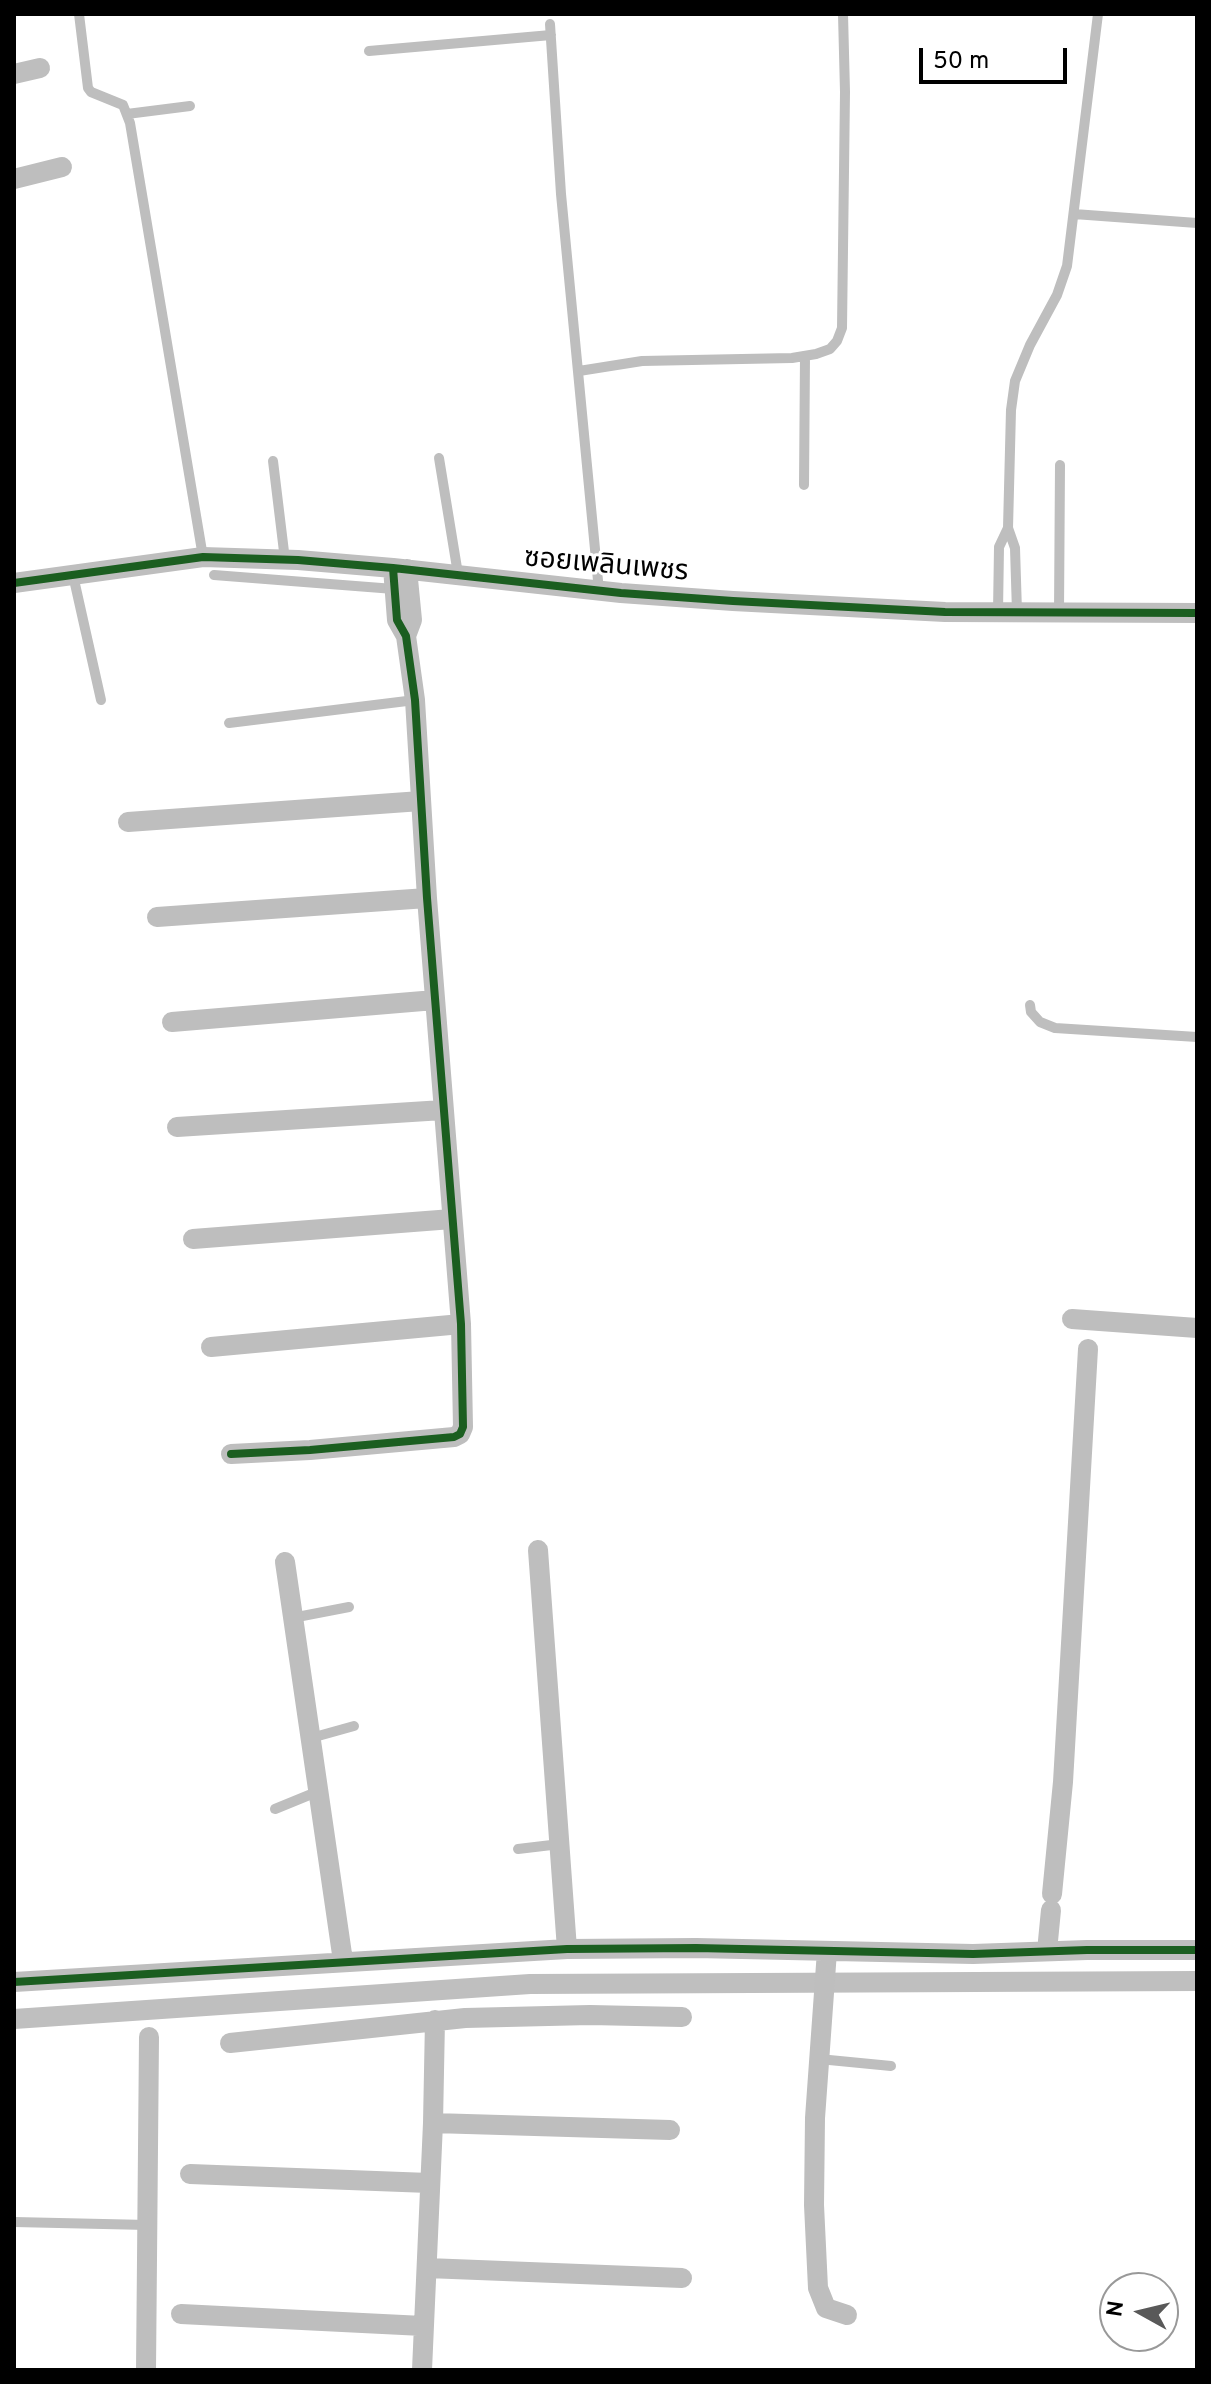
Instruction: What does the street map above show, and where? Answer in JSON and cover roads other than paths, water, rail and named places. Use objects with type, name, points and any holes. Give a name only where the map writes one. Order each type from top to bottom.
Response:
[{"type":"street","points":[[14,74],[40,68]]},
{"type":"street","points":[[14,179],[62,167]]},
{"type":"street","name":"ซอยเพลินเพชร","points":[[14,583],[203,557],[400,568],[599,591],[915,611],[1197,613]]},
{"type":"street","points":[[231,1454],[454,1437],[460,1434],[463,1427],[461,1324],[427,898],[415,700],[406,636],[397,620],[394,589],[400,568]]},
{"type":"street","points":[[400,568],[412,620],[406,636]]},
{"type":"street","points":[[128,822],[421,801]]},
{"type":"street","points":[[157,917],[427,898]]},
{"type":"street","points":[[172,1022],[435,1000]]},
{"type":"street","points":[[177,1127],[443,1110]]},
{"type":"street","points":[[193,1239],[452,1219]]},
{"type":"street","points":[[1072,1319],[1197,1328]]},
{"type":"street","points":[[211,1347],[461,1324]]},
{"type":"street","points":[[1047,1951],[1064,1767],[1088,1349]]},
{"type":"street","points":[[538,1550],[567,1949]]},
{"type":"street","points":[[285,1562],[343,1961]]},
{"type":"street","points":[[14,1982],[567,1949],[696,1948],[826,1956],[1197,1950]]},
{"type":"street","points":[[826,1956],[815,2118],[814,2205],[818,2288],[826,2308],[847,2315]]},
{"type":"street","points":[[230,2043],[435,2020],[590,2015],[682,2017]]},
{"type":"street","points":[[422,2370],[435,2020]]},
{"type":"street","points":[[146,2370],[149,2037]]},
{"type":"street","points":[[433,2123],[670,2130]]},
{"type":"street","points":[[190,2174],[429,2183]]},
{"type":"street","points":[[427,2268],[682,2278]]},
{"type":"street","points":[[181,2314],[423,2326]]},
{"type":"lane","points":[[79,14],[88,88],[123,105],[127,114],[203,557]]},
{"type":"lane","points":[[579,371],[642,361],[792,358],[830,349],[837,341],[842,328],[843,14]]},
{"type":"lane","points":[[1007,612],[1015,548],[1008,528],[1011,410],[1015,381],[1067,266],[1098,14]]},
{"type":"lane","points":[[369,51],[551,29],[561,194],[599,591]]},
{"type":"lane","points":[[127,114],[190,106]]},
{"type":"lane","points":[[1074,214],[1197,223]]},
{"type":"lane","points":[[804,485],[805,356]]},
{"type":"lane","points":[[439,458],[458,574]]},
{"type":"lane","points":[[273,461],[285,560]]},
{"type":"lane","points":[[1059,612],[1060,465]]},
{"type":"lane","points":[[1007,612],[999,547],[1008,528]]},
{"type":"lane","points":[[73,575],[101,700]]},
{"type":"lane","points":[[214,575],[394,589]]},
{"type":"lane","points":[[229,723],[415,700]]},
{"type":"lane","points":[[1030,1005],[1031,1012],[1040,1022],[1055,1028],[1197,1037]]},
{"type":"lane","points":[[292,1618],[349,1607]]},
{"type":"lane","points":[[311,1738],[354,1726]]},
{"type":"lane","points":[[275,1809],[319,1791]]},
{"type":"lane","points":[[518,1849],[560,1844]]},
{"type":"lane","points":[[819,2059],[891,2066]]},
{"type":"lane","points":[[14,2222],[148,2225]]},
{"type":"waterway","points":[[14,2019],[530,1984],[1197,1981]]}]
